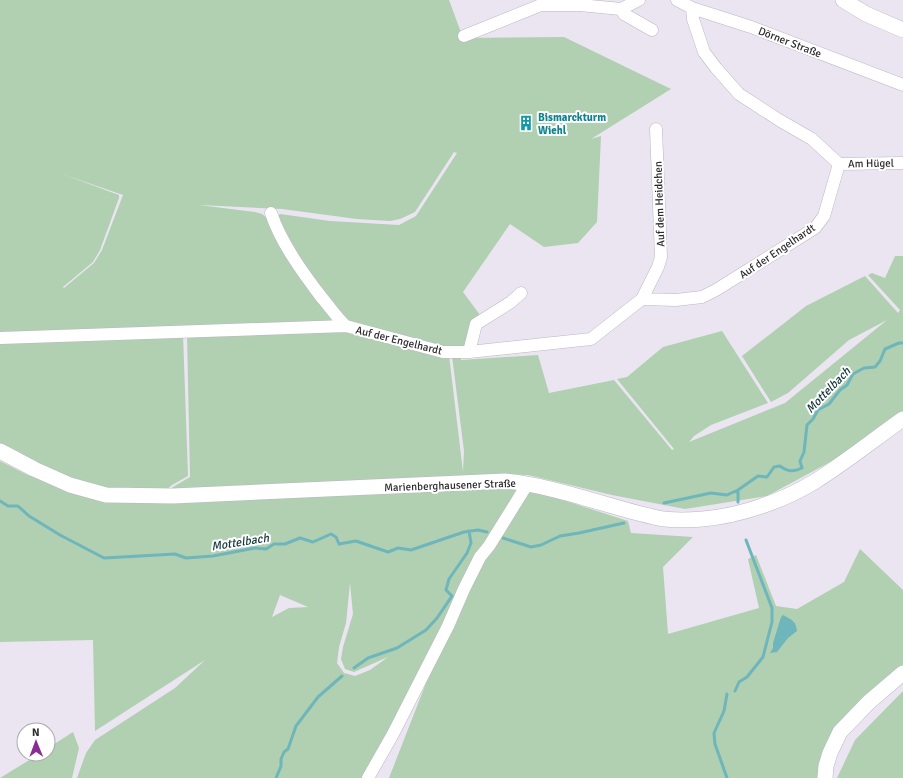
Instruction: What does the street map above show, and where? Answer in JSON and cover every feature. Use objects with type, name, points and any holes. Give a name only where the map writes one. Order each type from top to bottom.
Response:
[{"type":"main road","points":[[843,0],[866,14],[903,30]]},
{"type":"main road","name":"Marienberghausener Straße","points":[[0,450],[34,469],[70,485],[106,495],[173,496],[505,481],[528,483],[659,519],[691,520],[714,518],[739,513],[775,500],[813,482],[903,419]]},
{"type":"main road","points":[[825,778],[826,766],[830,753],[840,732],[869,702],[903,673]]},
{"type":"street","points":[[464,36],[541,5],[580,5],[621,9],[639,0]]},
{"type":"street","name":"Dörner Straße","points":[[677,0],[692,8],[751,27],[903,85]]},
{"type":"street","points":[[692,8],[704,52],[739,94],[812,139],[839,164]]},
{"type":"street","points":[[621,9],[624,14],[652,30]]},
{"type":"street","name":"Auf dem Heidchen","points":[[642,299],[658,267],[661,256],[656,129]]},
{"type":"street","name":"Am Hügel","points":[[839,164],[903,163]]},
{"type":"street","name":"Auf der Engelhardt","points":[[272,213],[276,226],[305,275],[338,319],[346,326],[443,352],[469,352],[591,339],[642,299],[676,300],[702,297],[716,290],[815,228],[824,216],[839,164]]},
{"type":"street","points":[[469,352],[476,324],[511,302],[521,293]]},
{"type":"street","points":[[0,338],[346,326]]},
{"type":"street","points":[[368,778],[393,734],[445,633],[480,557],[489,546],[528,483]]},
{"type":"green space","points":[[0,0],[449,0],[463,38],[564,37],[671,89],[591,139],[601,136],[597,222],[578,243],[544,247],[510,224],[463,292],[480,315],[464,350],[457,350],[343,320],[281,230],[278,216],[280,214],[330,221],[399,225],[416,216],[457,153],[454,152],[415,212],[400,219],[390,221],[357,219],[282,209],[199,205],[255,212],[262,214],[268,219],[335,321],[183,334],[188,476],[172,485],[165,491],[120,490],[70,481],[0,445]],"holes":[[[62,174],[123,195],[102,250],[94,263],[64,288],[63,287],[93,262],[100,250],[119,195]],[[6,331],[23,340],[4,338]]]},
{"type":"green space","points":[[895,256],[903,256],[903,412],[845,454],[767,496],[685,509],[612,495],[528,475],[489,474],[169,491],[190,477],[187,334],[339,330],[449,355],[463,472],[464,451],[452,356],[461,357],[461,360],[538,355],[549,393],[614,380],[672,450],[674,449],[617,379],[627,377],[663,347],[722,331],[768,403],[711,425],[694,436],[689,442],[785,403],[887,320],[849,340],[788,393],[771,402],[742,356],[806,306],[865,276],[898,313],[900,310],[868,275],[872,273],[885,278]]},
{"type":"green space","points":[[0,461],[26,474],[78,494],[477,486],[538,492],[628,521],[631,533],[693,537],[663,567],[668,634],[759,608],[748,559],[756,555],[776,606],[797,609],[844,582],[860,549],[903,590],[903,665],[844,717],[826,746],[818,778],[389,778],[437,655],[365,778],[77,778],[86,753],[95,740],[175,688],[205,660],[95,731],[93,640],[0,642]],"holes":[[[350,583],[353,614],[341,659],[345,669],[354,672],[388,657],[370,670],[355,676],[344,673],[337,663],[339,647],[346,623]],[[280,595],[308,607],[289,608],[272,617]]]},
{"type":"green space","points":[[903,691],[903,778],[837,778],[855,740]]},
{"type":"green space","points":[[73,732],[79,748],[72,778],[0,778],[26,762],[56,762],[56,743]]},
{"type":"water","points":[[783,615],[793,621],[796,625],[797,631],[788,638],[777,652],[770,653],[773,648],[773,643],[781,617]]},
{"type":"waterway","name":"Mottelbach","points":[[664,503],[711,493],[727,495],[738,490],[758,476],[767,477],[774,467],[780,466],[791,471],[802,468],[800,461],[804,452],[807,425],[813,419],[818,410],[829,404],[840,390],[847,385],[853,374],[864,368],[875,367],[880,361],[885,349],[899,343],[903,343]]},
{"type":"waterway","points":[[738,490],[738,502]]},
{"type":"waterway","name":"Mottelbach","points":[[0,501],[8,506],[18,506],[29,516],[60,535],[104,558],[175,554],[186,558],[213,556],[255,548],[266,549],[274,544],[285,544],[300,538],[313,542],[331,534],[336,537],[339,544],[356,541],[388,552],[398,548],[411,550],[464,532],[478,530],[487,532]]},
{"type":"waterway","name":"Mottelbach","points":[[503,538],[531,547],[541,545],[560,536],[624,523]]},
{"type":"waterway","points":[[354,668],[368,658],[397,648],[426,630],[437,618],[452,596],[446,590],[449,579],[467,553],[471,543],[469,531]]},
{"type":"waterway","points":[[735,691],[739,682],[747,677],[763,657],[772,622],[772,608],[746,540]]},
{"type":"waterway","points":[[276,778],[281,766],[281,759],[284,752],[288,749],[296,726],[318,697],[342,676]]},
{"type":"waterway","points":[[727,694],[724,711],[714,733],[715,744],[727,778]]},
{"type":"place","name":"Bismarckturm Wiehl","points":[[526,123]]}]
